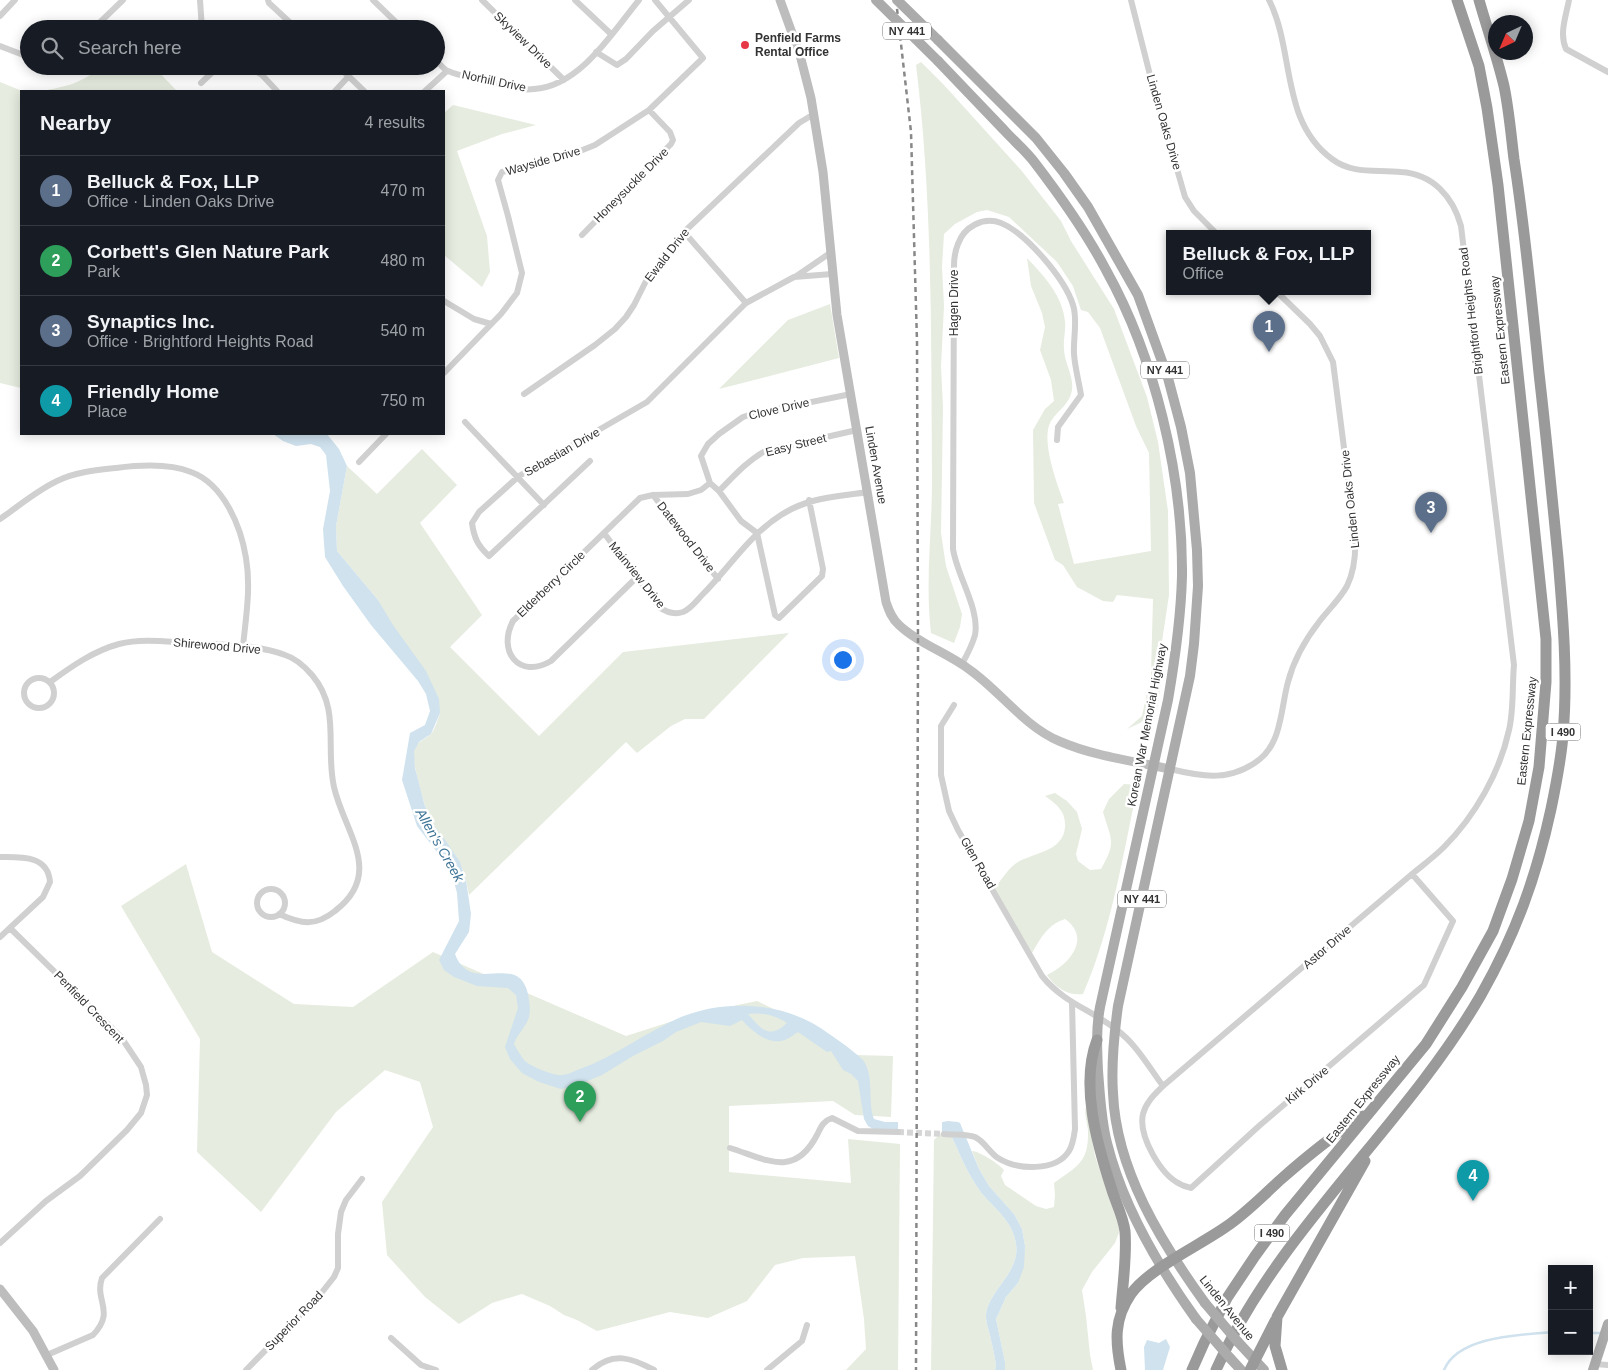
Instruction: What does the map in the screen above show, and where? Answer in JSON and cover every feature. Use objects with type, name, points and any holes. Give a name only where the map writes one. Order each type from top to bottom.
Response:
[{"type":"highway","name":"Eastern Expressway","points":[[1192,1370],[1227,1298],[1255,1256],[1285,1215],[1426,1044],[1462,987],[1493,931],[1512,879],[1529,821],[1539,767],[1543,731],[1546,639],[1498,185],[1487,108],[1478,66],[1457,0]]},
{"type":"highway","name":"I 490","points":[[1216,1370],[1227,1345],[1244,1315],[1278,1264],[1443,1055],[1479,998],[1507,947],[1528,895],[1544,844],[1563,740],[1566,686],[1565,633],[1551,476],[1522,211],[1504,86],[1479,0]]},
{"type":"highway","points":[[1097,1040],[1092,1054],[1093,1114],[1103,1161],[1124,1229],[1126,1253],[1121,1314],[1116,1340],[1121,1370]]},
{"type":"highway","points":[[1121,1314],[1137,1285],[1228,1225],[1324,1143],[1372,1110]]},
{"type":"highway","points":[[1252,1365],[1382,1131]]},
{"type":"highway","points":[[1277,1317],[1276,1346],[1282,1370]]},
{"type":"main road","name":"Korean War Memorial Highway","points":[[876,0],[938,61],[1034,161],[1079,224],[1107,271],[1131,322],[1152,377],[1167,433],[1176,488],[1182,574],[1175,655],[1168,700],[1098,1017],[1097,1040],[1100,1099],[1106,1142],[1122,1188],[1161,1268]]},
{"type":"main road","name":"NY 441","points":[[896,0],[1036,138],[1088,207],[1138,295],[1168,378],[1182,427],[1190,473],[1197,542],[1198,586],[1194,644],[1190,676],[1118,1006],[1113,1056],[1113,1094],[1122,1147],[1146,1209],[1174,1260]]},
{"type":"main road","name":"Linden Avenue","points":[[1174,1260],[1238,1342],[1252,1365],[1264,1370]]},
{"type":"main road","name":"NY 441","points":[[1161,1268],[1196,1319],[1241,1370]]},
{"type":"main road","points":[[1594,1367],[1608,1324]]},
{"type":"street","points":[[0,16],[15,0]]},
{"type":"street","points":[[102,20],[123,0]]},
{"type":"street","points":[[200,0],[201,20]]},
{"type":"street","points":[[268,0],[288,20]]},
{"type":"street","points":[[374,0],[394,20]]},
{"type":"street","name":"Skyview Drive","points":[[482,0],[564,80]]},
{"type":"street","points":[[575,0],[611,34]]},
{"type":"street","name":"Norhill Drive","points":[[447,70],[509,87],[533,90],[564,80],[577,72],[596,52],[639,0]]},
{"type":"street","points":[[655,0],[670,17]]},
{"type":"street","points":[[596,52],[617,65],[626,59],[689,0]]},
{"type":"street","name":"Linden Avenue","points":[[780,0],[800,55],[814,116],[823,172],[838,322],[889,612],[896,622],[910,634],[962,664],[984,681],[1043,733],[1058,741],[1096,753],[1170,769]]},
{"type":"street","name":"Linden Oaks Drive","points":[[1131,0],[1185,198],[1194,211],[1213,230]]},
{"type":"street","name":"Brightford Heights Road","points":[[1269,0],[1281,34],[1296,108],[1305,128],[1318,146],[1331,159],[1353,169],[1401,172],[1428,180],[1448,196],[1458,215],[1514,664],[1510,728]]},
{"type":"street","points":[[1569,0],[1562,36],[1566,49],[1608,72]]},
{"type":"street","name":"Wayside Drive","points":[[445,372],[501,314],[517,293],[522,273],[498,180],[502,172],[575,153],[595,145],[649,110],[703,58],[670,17]]},
{"type":"street","points":[[0,46],[20,54]]},
{"type":"street","points":[[201,83],[209,75]]},
{"type":"street","points":[[262,75],[276,90]]},
{"type":"street","points":[[426,90],[442,75]]},
{"type":"street","points":[[336,90],[349,76],[363,90]]},
{"type":"street","name":"Honeysuckle Drive","points":[[582,235],[671,144],[673,140],[670,132],[649,110]]},
{"type":"street","name":"Ewald Drive","points":[[524,394],[615,329],[634,305],[646,281],[684,232],[798,123],[814,116]]},
{"type":"street","name":"Hagen Drive","points":[[962,664],[972,643],[976,622],[953,550],[954,266],[957,245],[961,237],[968,229],[983,221],[1001,224],[1029,245],[1059,278],[1074,306],[1074,353],[1081,395],[1058,427],[1058,440]]},
{"type":"street","points":[[684,232],[746,303]]},
{"type":"street","name":"Sebastian Drive","points":[[590,461],[489,556],[480,547],[476,541],[472,523],[479,512],[519,476],[647,402],[746,303],[794,277],[830,253]]},
{"type":"street","name":"Sebastian Drive","points":[[794,277],[832,274]]},
{"type":"street","name":"Linden Oaks Drive","points":[[1170,769],[1219,777],[1240,771],[1262,758],[1275,737],[1288,682],[1304,642],[1347,586],[1352,573],[1355,560],[1355,534],[1333,362],[1320,336],[1280,295]]},
{"type":"street","points":[[445,302],[474,319],[491,324]]},
{"type":"street","name":"Clove Drive","points":[[757,533],[741,521],[710,483],[701,456],[708,444],[743,417],[850,394]]},
{"type":"street","points":[[466,422],[519,476],[544,505]]},
{"type":"street","name":"Easy Street","points":[[718,491],[757,455],[765,451],[857,430]]},
{"type":"street","points":[[359,462],[385,435]]},
{"type":"street","points":[[0,519],[40,490],[58,480],[90,470],[159,466],[192,472],[203,478],[224,501],[240,535],[249,579],[243,646]]},
{"type":"street","name":"Elderberry Circle","points":[[637,577],[551,661],[535,668],[526,668],[513,658],[508,649],[507,639],[508,629],[513,621],[640,498],[653,495],[688,494],[701,490],[710,483]]},
{"type":"street","points":[[809,500],[823,569],[822,576],[779,618],[775,615],[757,533],[781,515],[809,500],[868,492]]},
{"type":"street","name":"Datewood Drive","points":[[653,495],[718,579]]},
{"type":"street","name":"Mainview Drive","points":[[604,534],[658,607],[664,611],[676,613],[688,609],[718,579],[757,533]]},
{"type":"street","name":"Shirewood Drive","points":[[50,682],[83,660],[120,644],[150,641],[243,646],[287,655],[300,663],[311,674],[323,691],[330,710],[330,758],[334,788],[357,847],[360,871],[356,887],[342,906],[325,918],[311,922],[298,923],[279,914],[271,917],[262,914],[257,902],[264,891],[273,889],[284,897],[284,907],[279,914]]},
{"type":"street","points":[[36,678],[50,682],[53,686],[54,696],[49,704],[36,708],[27,702],[24,693],[27,683],[36,678]]},
{"type":"street","name":"Glen Road","points":[[954,705],[941,726],[941,775],[949,811],[958,830],[1042,976],[1058,993],[1072,1004],[1098,1017],[1116,1029]]},
{"type":"street","name":"Astor Drive","points":[[1164,1086],[1444,847],[1475,807],[1498,764],[1510,728]]},
{"type":"street","points":[[0,857],[22,857],[36,860],[44,866],[50,877],[47,892],[11,929],[0,937]]},
{"type":"street","name":"Kirk Drive","points":[[1164,1086],[1146,1105],[1143,1116],[1144,1132],[1155,1158],[1168,1175],[1179,1184],[1191,1188],[1259,1126],[1424,985],[1453,921],[1412,874]]},
{"type":"street","name":"Penfield Crescent","points":[[0,1243],[46,1202],[80,1176],[127,1130],[141,1113],[147,1095],[141,1067],[121,1037],[11,929]]},
{"type":"street","points":[[947,1135],[978,1139],[995,1156],[1002,1160],[1035,1167],[1053,1164],[1069,1152],[1075,1129],[1072,1004]]},
{"type":"street","points":[[1116,1029],[1129,1041],[1164,1086]]},
{"type":"street","points":[[730,1148],[767,1162],[779,1163],[790,1160],[806,1152],[822,1124],[832,1118],[858,1131],[898,1132]]},
{"type":"street","name":"Superior Road","points":[[246,1370],[328,1286],[338,1268],[338,1234],[341,1212],[346,1200],[362,1179]]},
{"type":"street","points":[[47,1355],[93,1336],[99,1330],[105,1314],[99,1286],[102,1278],[160,1219]]},
{"type":"street","points":[[0,1290],[33,1332],[54,1370]]},
{"type":"street","points":[[767,1370],[802,1341],[807,1325]]},
{"type":"street","points":[[391,1338],[419,1368],[436,1370]]},
{"type":"street","points":[[592,1370],[607,1360],[623,1358],[639,1362],[654,1370]]},
{"type":"street","points":[[1594,1367],[1608,1365]]},
{"type":"shaded area","points":[[921,62],[1021,170],[1061,221],[1071,241],[1114,309],[1147,397],[1158,442],[1168,511],[1169,595],[1160,655],[1162,677],[1157,709],[1140,723],[1127,729],[1142,716],[1151,674],[1153,599],[1117,595],[1113,602],[1103,601],[1077,587],[1063,565],[1055,560],[1034,503],[1033,430],[1045,409],[1054,401],[1051,380],[1040,350],[1045,327],[1042,313],[1031,286],[1027,258],[1046,279],[1057,295],[1065,322],[1064,354],[1072,380],[1072,390],[1066,403],[1051,421],[1047,439],[1057,485],[1064,503],[1058,504],[1074,564],[1151,551],[1149,453],[1136,426],[1100,328],[1088,312],[1081,310],[1073,286],[1057,262],[1009,217],[987,210],[977,212],[955,224],[944,234],[942,267],[944,306],[941,366],[943,407],[941,533],[946,566],[962,614],[960,627],[954,643],[931,633],[929,576],[932,481],[931,325],[926,168],[916,65]]},
{"type":"shaded area","points":[[91,75],[162,75],[176,90],[47,90]]},
{"type":"shaded area","points":[[0,82],[20,90],[20,388],[0,383]]},
{"type":"shaded area","points":[[453,105],[536,125],[502,134],[457,151],[487,236],[490,272],[482,287],[445,256],[445,112]]},
{"type":"shaded area","points":[[830,304],[839,358],[719,389],[788,320]]},
{"type":"shaded area","points":[[422,449],[457,485],[420,523],[482,615],[450,647],[539,736],[623,652],[789,633],[704,719],[685,719],[671,726],[637,753],[626,742],[469,895],[466,878],[461,866],[428,815],[415,764],[415,747],[431,734],[440,713],[378,600],[337,551],[336,526],[347,466],[377,494]]},
{"type":"shaded area","points":[[1124,784],[1138,785],[1116,891],[1102,943],[1083,994],[1072,994],[1054,984],[1047,975],[1063,965],[1074,950],[1077,934],[1073,926],[1065,919],[1049,928],[1032,953],[994,888],[1015,864],[1053,847],[1063,836],[1065,827],[1064,817],[1057,806],[1045,796],[1055,793],[1067,801],[1077,812],[1082,829],[1076,854],[1078,861],[1090,870],[1101,869],[1111,846],[1110,835],[1103,812],[1109,799]]},
{"type":"shaded area","points":[[186,864],[212,952],[294,1004],[353,1007],[433,952],[626,1036],[695,1014],[757,1001],[807,1025],[855,1055],[893,1056],[891,1117],[855,1115],[833,1101],[729,1106],[729,1172],[851,1183],[848,1139],[900,1144],[898,1370],[846,1370],[866,1349],[864,1319],[855,1256],[803,1258],[775,1265],[747,1301],[708,1318],[670,1312],[597,1331],[550,1306],[522,1294],[492,1303],[459,1324],[425,1297],[387,1255],[382,1202],[433,1127],[420,1082],[385,1070],[336,1112],[261,1212],[197,1152],[200,1039],[121,906]]},
{"type":"shaded area","points":[[1086,1106],[1095,1156],[1120,1230],[1115,1243],[1092,1272],[1082,1290],[1093,1370],[1005,1370],[996,1319],[1006,1297],[1018,1283],[1025,1246],[1022,1229],[1014,1214],[989,1186],[979,1169],[972,1151],[990,1159],[1004,1170],[1001,1176],[1005,1185],[1036,1206],[1046,1209],[1054,1207],[1054,1183],[1076,1167],[1084,1156],[1088,1141],[1085,1115]]},
{"type":"shaded area","points":[[942,1132],[950,1133],[975,1184],[1007,1221],[1016,1244],[1016,1254],[1009,1273],[987,1308],[986,1317],[995,1359],[995,1370],[931,1370],[934,1140]]},
{"type":"water","points":[[274,435],[328,435],[339,449],[347,466],[336,526],[337,551],[378,600],[393,625],[426,671],[439,699],[440,713],[431,734],[419,742],[414,751],[415,768],[431,822],[460,862],[466,880],[471,914],[469,932],[455,954],[462,966],[472,972],[482,974],[505,973],[515,975],[523,981],[528,994],[530,1014],[514,1044],[524,1060],[548,1072],[558,1075],[566,1074],[606,1058],[668,1023],[697,1012],[731,1006],[749,1006],[783,1011],[814,1024],[840,1041],[863,1060],[869,1074],[874,1119],[885,1122],[898,1122],[898,1131],[873,1129],[868,1126],[864,1119],[858,1081],[851,1074],[843,1070],[831,1051],[827,1052],[798,1032],[782,1041],[769,1040],[754,1032],[742,1020],[730,1026],[701,1022],[676,1032],[602,1075],[578,1085],[561,1089],[539,1082],[522,1073],[510,1059],[505,1047],[518,1008],[516,995],[508,988],[477,986],[454,977],[444,970],[439,960],[459,921],[457,893],[451,870],[417,826],[402,780],[410,733],[425,725],[430,711],[426,694],[418,681],[371,625],[325,557],[323,529],[330,491],[326,455],[320,447],[311,444],[296,446]],"holes":[[[748,1014],[773,1016],[787,1023],[781,1028],[770,1032],[761,1028]]]},
{"type":"water","points":[[942,1122],[960,1123],[979,1169],[989,1186],[1014,1214],[1022,1229],[1025,1246],[1024,1267],[1018,1283],[1006,1297],[996,1319],[1005,1370],[995,1370],[995,1359],[986,1317],[991,1299],[1013,1264],[1016,1244],[1007,1221],[975,1184],[950,1133],[942,1132]]},
{"type":"water","points":[[1166,1339],[1170,1347],[1163,1370],[1145,1370],[1144,1347],[1147,1340],[1159,1343]]},
{"type":"waterway","name":"Allen's Creek","points":[[1444,1370],[1451,1359],[1462,1350],[1476,1344],[1507,1336],[1548,1332]]},
{"type":"waterway","name":"Allen's Creek","points":[[1593,1333],[1602,1333]]},
{"type":"tunnel","points":[[898,1132],[944,1134]]},
{"type":"railway","points":[[896,0],[911,132],[917,342],[916,1370]]},
{"type":"place","name":"Penfield Farms Rental Office","points":[[745,45]]},
{"type":"place","name":"Belluck & Fox, LLP","points":[[1269,352]]},
{"type":"place","name":"Synaptics Inc.","points":[[1431,533]]},
{"type":"place","name":"Corbett's Glen Nature Park","points":[[580,1122]]},
{"type":"place","name":"Friendly Home","points":[[1473,1201]]}]
